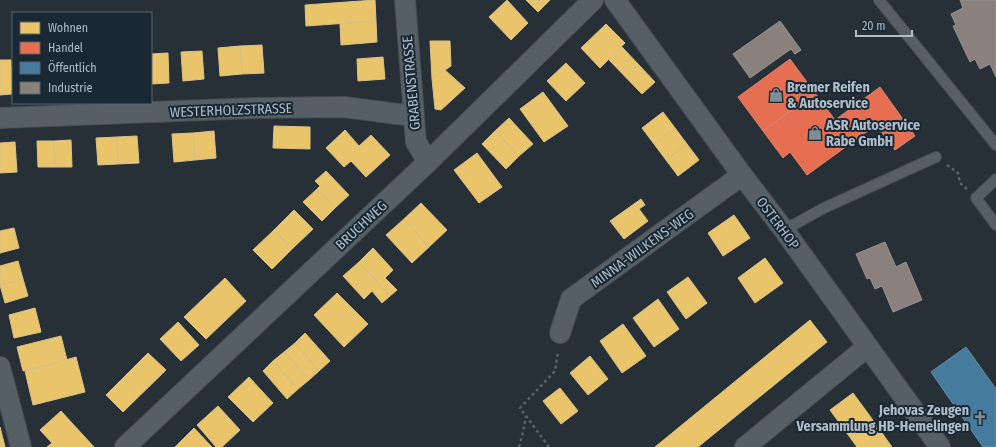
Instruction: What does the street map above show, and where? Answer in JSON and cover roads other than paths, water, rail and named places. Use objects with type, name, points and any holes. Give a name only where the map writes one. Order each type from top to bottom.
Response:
[{"type":"street","name":"GRABENSTRASSE","points":[[405,0],[416,142],[428,162]]},
{"type":"street","name":"BRUCHWEG","points":[[125,447],[428,162],[593,0]]},
{"type":"street","name":"OSTERHOP","points":[[615,0],[742,175],[784,230],[940,447]]},
{"type":"street","name":"WESTERHOLZSTRASSE","points":[[0,118],[255,108],[336,107],[413,116]]},
{"type":"street","name":"MINNA-WILKENS-WEG","points":[[560,333],[571,299],[742,175]]},
{"type":"street","points":[[745,447],[867,346]]},
{"type":"street","points":[[0,367],[21,447]]},
{"type":"lane","points":[[879,0],[996,145]]},
{"type":"lane","points":[[784,230],[824,208],[936,156]]},
{"type":"lane","points":[[996,179],[976,198],[996,225]]},
{"type":"place","name":"Bremer Reifen & Autoservice","points":[[776,95]]},
{"type":"place","name":"ASR Autoservice Rabe GmbH","points":[[815,133]]},
{"type":"place","name":"Jehovas Zeugen Versammlung HB-Hemelingen","points":[[980,418]]}]
